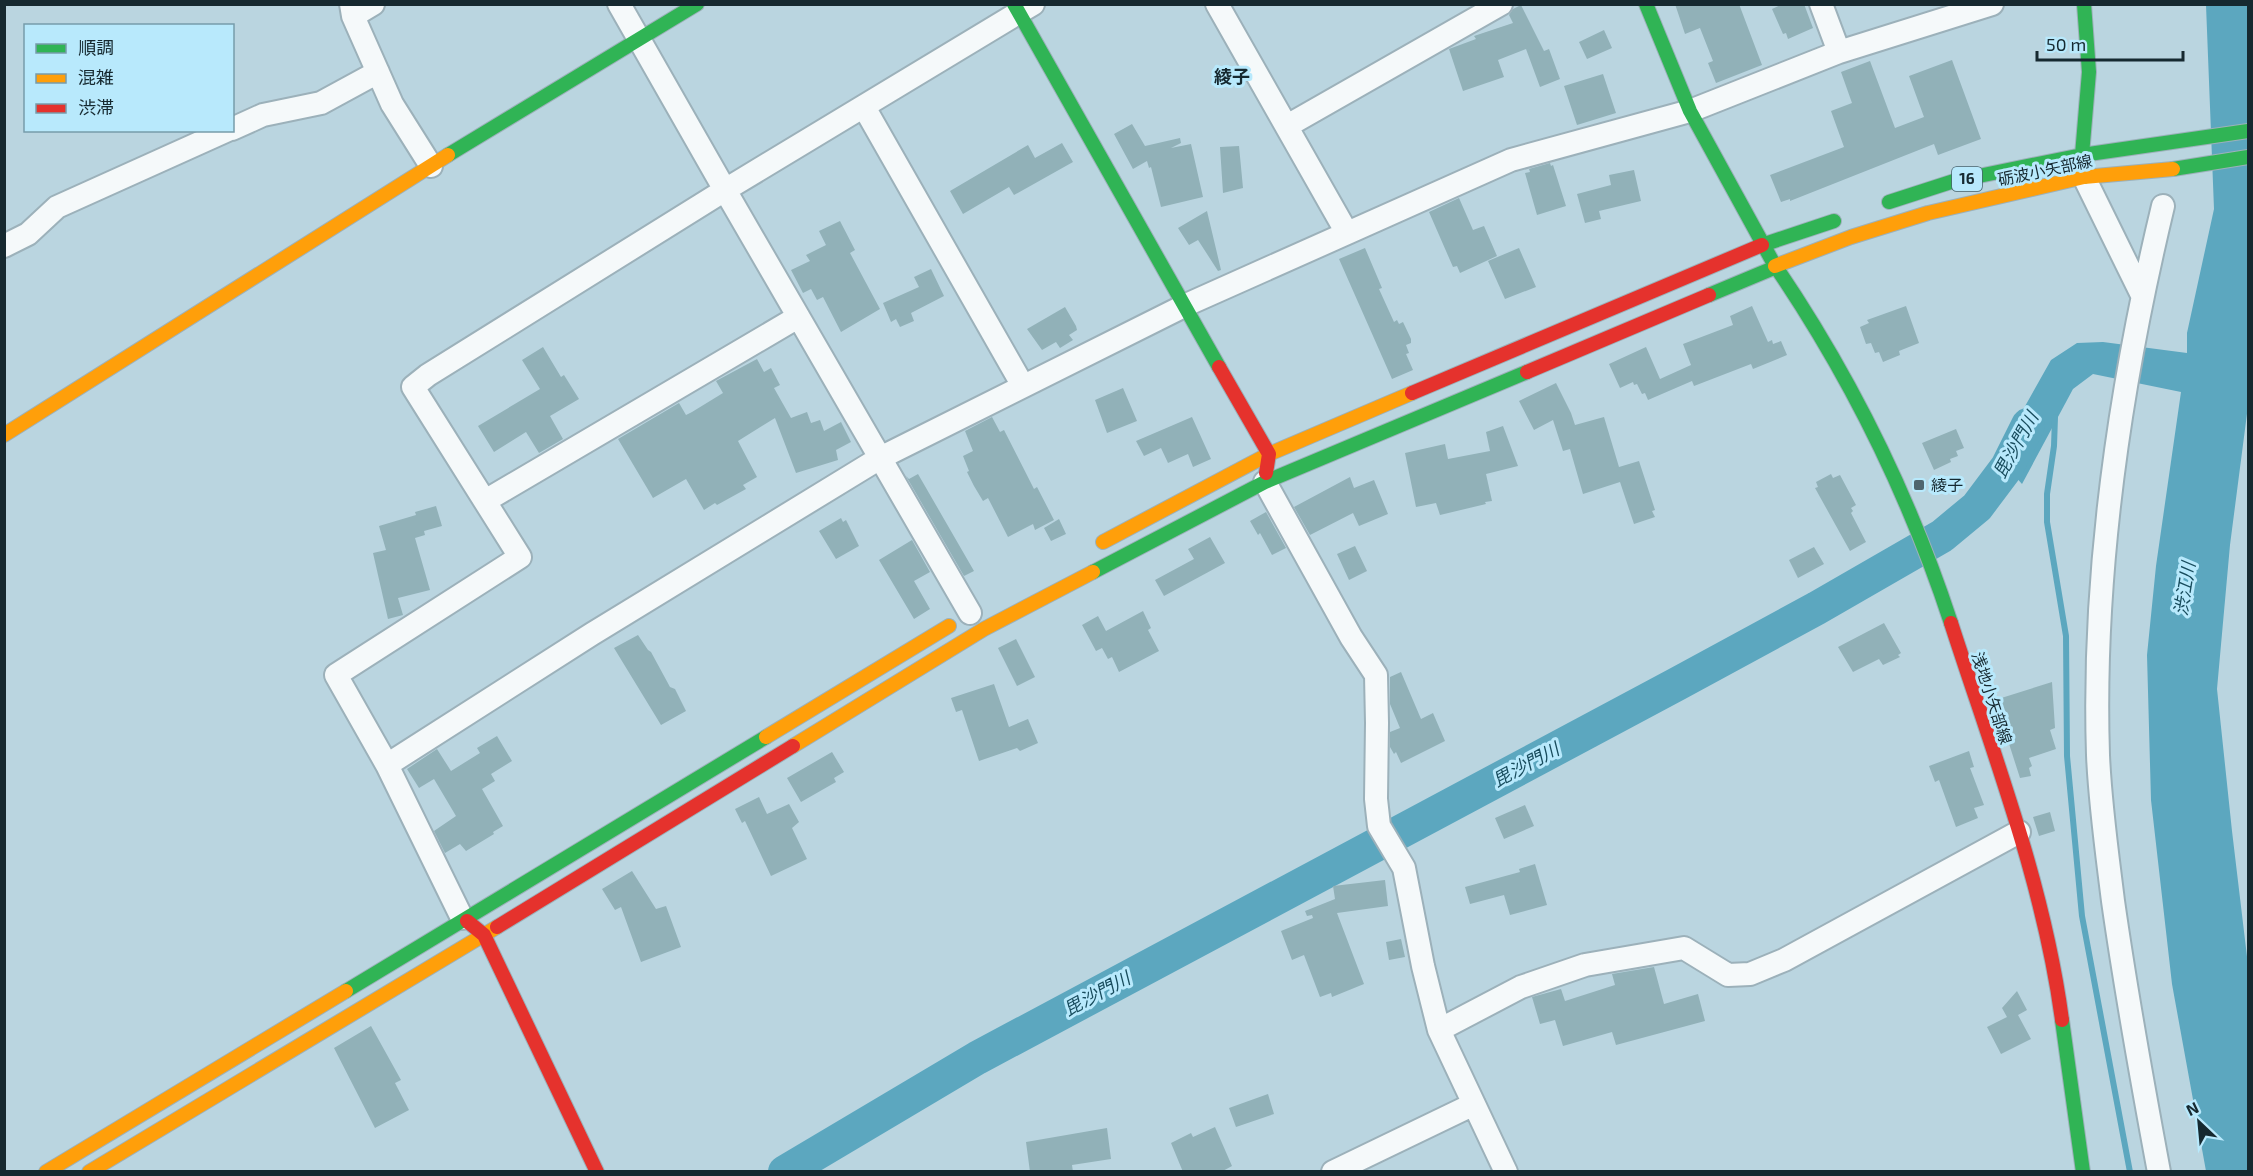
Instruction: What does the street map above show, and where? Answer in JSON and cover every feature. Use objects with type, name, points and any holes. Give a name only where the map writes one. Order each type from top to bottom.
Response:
[{"type":"street","points":[[373,4],[352,10],[392,104],[431,166]]},
{"type":"street","points":[[46,1172],[462,918],[975,610],[880,458],[619,4]]},
{"type":"street","points":[[4,435],[431,166],[697,4]]},
{"type":"street","points":[[1217,4],[1347,233]]},
{"type":"street","points":[[1287,126],[1501,4]]},
{"type":"street","points":[[1646,4],[1690,111],[1776,267]]},
{"type":"street","points":[[1821,4],[1839,52]]},
{"type":"street","points":[[387,765],[592,634],[880,458],[1186,305],[1511,160],[1690,111],[1839,52],[1992,4]]},
{"type":"street","points":[[2084,4],[2089,72],[2083,166],[2142,295]]},
{"type":"street","points":[[597,1172],[484,935],[462,918],[387,765],[336,675],[520,557],[413,387],[428,375],[1022,7],[1269,454],[1265,482],[1351,637],[1376,675],[1376,799],[1379,826],[1404,868],[1423,966],[1439,1030],[1506,1172]]},
{"type":"street","points":[[234,128],[263,115],[321,103],[378,72]]},
{"type":"street","points":[[864,107],[1023,386]]},
{"type":"street","name":"砺波小矢部線","points":[[89,1172],[484,935],[984,630],[1265,482],[1851,237],[2083,166],[2179,142],[2248,130]]},
{"type":"street","points":[[4,246],[28,234],[57,207],[224,132]]},
{"type":"street","name":"砺波小矢部線","points":[[1878,206],[1954,181],[2083,166],[2179,169],[2248,157]]},
{"type":"street","points":[[2158,1172],[2126,997],[2104,832],[2098,755],[2098,620],[2115,461],[2142,295],[2163,207]]},
{"type":"street","points":[[1094,547],[1269,454],[1762,245],[1846,216]]},
{"type":"street","name":"浅地小矢部線","points":[[1776,267],[1855,395],[1903,493],[1930,564],[2019,832],[2055,967],[2083,1172]]},
{"type":"street","points":[[485,501],[798,316]]},
{"type":"street","points":[[1439,1030],[1521,987],[1585,965],[1684,948],[1728,975],[1750,974],[1784,960],[2019,832]]},
{"type":"street","points":[[1333,1172],[1474,1104]]},
{"type":"water","name":"渋江川","points":[[2206,5],[2248,5],[2248,406],[2230,545],[2217,689],[2248,965],[2248,1171],[2206,1171],[2172,984],[2151,800],[2147,655],[2156,566],[2181,392],[2093,374],[2073,389],[2022,484],[1997,456],[2051,360],[2077,343],[2103,342],[2187,353],[2187,333],[2214,209]]},
{"type":"building","points":[[1675,4],[1739,4],[1762,65],[1716,83],[1708,63],[1713,61],[1700,28],[1685,34]]},
{"type":"building","points":[[1783,4],[1804,4],[1813,28],[1788,39],[1786,33],[1783,34],[1772,9]]},
{"type":"building","points":[[1521,5],[1544,51],[1549,49],[1560,79],[1540,87],[1526,49],[1498,60],[1504,77],[1463,91],[1449,49],[1476,39],[1474,36],[1513,23],[1509,15],[1513,9]]},
{"type":"building","points":[[1604,30],[1612,48],[1587,59],[1579,42]]},
{"type":"building","points":[[1952,60],[1981,139],[1938,155],[1934,144],[1790,201],[1790,199],[1781,202],[1770,175],[1844,147],[1831,111],[1852,103],[1841,72],[1870,61],[1895,128],[1924,117],[1909,76]]},
{"type":"building","points":[[1603,74],[1616,113],[1577,125],[1564,86]]},
{"type":"building","points":[[1132,124],[1145,146],[1180,138],[1181,143],[1171,148],[1191,144],[1203,197],[1161,207],[1151,167],[1149,168],[1147,161],[1133,169],[1114,134]]},
{"type":"building","points":[[1062,143],[1073,162],[1014,195],[1009,187],[963,214],[950,191],[1028,145],[1035,158]]},
{"type":"building","points":[[1239,146],[1243,188],[1223,193],[1220,147]]},
{"type":"building","points":[[1550,163],[1551,166],[1553,165],[1566,206],[1537,215],[1525,173],[1530,172],[1529,169]]},
{"type":"building","points":[[1634,170],[1641,201],[1599,211],[1601,219],[1585,223],[1577,194],[1611,185],[1609,175]]},
{"type":"building","points":[[1459,198],[1473,230],[1484,226],[1497,256],[1460,273],[1457,266],[1453,267],[1429,212]]},
{"type":"building","points":[[1207,211],[1221,270],[1218,271],[1198,240],[1189,245],[1178,228]]},
{"type":"building","points":[[840,221],[855,250],[850,253],[880,309],[841,332],[823,297],[817,300],[811,289],[803,293],[791,270],[810,261],[806,255],[826,245],[819,231]]},
{"type":"building","points":[[1365,248],[1382,288],[1379,289],[1394,322],[1397,320],[1399,324],[1403,322],[1411,339],[1411,343],[1406,345],[1409,353],[1406,354],[1413,370],[1392,379],[1339,259]]},
{"type":"building","points":[[1519,248],[1536,287],[1505,299],[1488,261]]},
{"type":"building","points":[[931,269],[944,296],[911,313],[914,321],[900,327],[896,319],[891,322],[883,303],[919,287],[914,277]]},
{"type":"building","points":[[1752,306],[1768,342],[1772,340],[1773,344],[1781,341],[1787,355],[1753,369],[1751,364],[1694,386],[1692,381],[1648,400],[1645,393],[1642,394],[1637,384],[1634,385],[1633,382],[1620,388],[1609,364],[1646,347],[1660,379],[1691,365],[1683,344],[1733,325],[1730,316]]},
{"type":"building","points":[[1906,306],[1919,343],[1899,351],[1900,355],[1883,362],[1879,352],[1875,353],[1871,343],[1866,344],[1860,327],[1869,323],[1867,320]]},
{"type":"building","points":[[1065,307],[1077,330],[1069,335],[1073,340],[1060,348],[1056,342],[1042,350],[1027,329]]},
{"type":"building","points":[[543,347],[561,377],[564,375],[579,399],[550,416],[563,439],[539,453],[526,432],[494,452],[478,426],[540,389],[522,360]]},
{"type":"building","points":[[757,359],[764,372],[771,368],[780,385],[774,388],[791,418],[807,412],[811,423],[820,420],[824,431],[841,422],[851,442],[836,450],[838,460],[796,473],[775,418],[738,441],[757,477],[743,485],[746,489],[704,510],[686,479],[653,498],[618,439],[679,403],[686,415],[692,412],[723,393],[716,381]]},
{"type":"building","points":[[1556,383],[1575,425],[1604,417],[1619,467],[1639,461],[1655,510],[1652,511],[1655,517],[1634,524],[1620,482],[1583,494],[1570,449],[1563,451],[1553,420],[1534,430],[1519,401]]},
{"type":"building","points":[[1123,388],[1137,421],[1107,433],[1095,400]]},
{"type":"building","points":[[992,417],[1000,432],[1004,430],[1034,489],[1037,487],[1054,520],[1035,530],[1033,524],[1008,537],[988,498],[983,501],[974,486],[963,456],[973,451],[965,431]]},
{"type":"building","points":[[1192,417],[1211,459],[1193,467],[1188,454],[1168,463],[1161,448],[1144,456],[1136,441]]},
{"type":"building","points":[[1503,426],[1518,466],[1486,474],[1492,501],[1440,515],[1436,503],[1416,507],[1405,453],[1445,444],[1448,459],[1490,451],[1486,432]]},
{"type":"building","points":[[1956,429],[1964,448],[1956,451],[1958,456],[1950,459],[1951,462],[1934,470],[1922,443]]},
{"type":"building","points":[[918,474],[974,571],[964,576],[906,476],[909,479]]},
{"type":"building","points":[[1831,474],[1833,478],[1840,475],[1856,505],[1851,508],[1853,511],[1851,513],[1866,542],[1850,551],[1815,488],[1818,487],[1816,482]]},
{"type":"building","points":[[1350,477],[1354,488],[1374,480],[1388,514],[1359,526],[1353,513],[1310,535],[1294,507]]},
{"type":"building","points":[[436,506],[442,526],[424,531],[425,535],[415,538],[430,590],[398,598],[403,615],[388,619],[373,553],[386,550],[379,526],[416,515],[415,512]]},
{"type":"building","points":[[1266,512],[1286,548],[1272,555],[1260,533],[1258,535],[1250,521]]},
{"type":"building","points":[[841,518],[843,522],[846,520],[859,546],[836,559],[819,531]]},
{"type":"building","points":[[1059,519],[1066,534],[1051,541],[1044,528]]},
{"type":"building","points":[[1210,537],[1225,563],[1164,596],[1155,580],[1194,559],[1188,549]]},
{"type":"building","points":[[912,540],[930,572],[914,581],[930,609],[914,619],[879,560]]},
{"type":"building","points":[[1355,546],[1367,571],[1349,580],[1337,554]]},
{"type":"building","points":[[1814,547],[1824,564],[1798,578],[1789,560]]},
{"type":"building","points":[[1143,611],[1151,628],[1148,630],[1159,651],[1119,672],[1112,657],[1108,659],[1102,648],[1096,651],[1082,625],[1098,616],[1106,631]]},
{"type":"building","points":[[1884,623],[1901,653],[1898,655],[1900,657],[1883,665],[1879,659],[1853,672],[1838,647]]},
{"type":"building","points":[[638,635],[651,652],[670,687],[675,689],[686,711],[661,725],[614,648]]},
{"type":"building","points":[[1016,639],[1035,677],[1017,686],[998,648]]},
{"type":"building","points":[[1401,672],[1421,719],[1433,713],[1445,741],[1401,763],[1396,752],[1394,754],[1390,747],[1390,732],[1400,728],[1390,704],[1390,677]]},
{"type":"building","points":[[2052,682],[2055,728],[2050,730],[2056,749],[2029,758],[2032,766],[2029,768],[2031,776],[2020,778],[1995,700]]},
{"type":"building","points":[[994,684],[1009,727],[1028,719],[1038,743],[1020,751],[1017,748],[979,761],[962,710],[956,712],[951,698]]},
{"type":"building","points":[[497,736],[512,761],[491,774],[495,781],[482,789],[503,826],[466,851],[460,844],[445,853],[434,831],[456,816],[434,779],[419,788],[407,769],[437,749],[451,771],[480,753],[477,748]]},
{"type":"building","points":[[1969,751],[1974,767],[1970,768],[1984,805],[1974,808],[1978,818],[1956,827],[1939,780],[1935,782],[1929,766]]},
{"type":"building","points":[[832,752],[844,772],[834,778],[836,782],[801,802],[787,778]]},
{"type":"building","points":[[759,797],[767,814],[789,804],[799,822],[792,828],[807,859],[771,876],[745,821],[742,823],[735,809]]},
{"type":"building","points":[[1525,805],[1534,826],[1504,839],[1495,818]]},
{"type":"building","points":[[2050,812],[2055,831],[2039,836],[2033,817]]},
{"type":"building","points":[[1535,864],[1547,905],[1510,915],[1504,895],[1470,904],[1465,887],[1520,872],[1519,869]]},
{"type":"building","points":[[632,871],[656,909],[666,906],[681,947],[641,962],[621,907],[615,910],[602,889]]},
{"type":"building","points":[[1385,880],[1388,906],[1337,913],[1364,984],[1332,997],[1331,993],[1320,997],[1304,955],[1292,960],[1281,931],[1313,918],[1312,915],[1307,916],[1305,911],[1335,899],[1333,886]]},
{"type":"building","points":[[1401,939],[1405,957],[1389,960],[1386,942]]},
{"type":"building","points":[[1654,967],[1664,1004],[1698,994],[1705,1021],[1616,1045],[1612,1032],[1563,1046],[1555,1020],[1540,1024],[1532,997],[1561,989],[1565,1001],[1615,985],[1612,974]]},
{"type":"building","points":[[2017,991],[2027,1010],[2018,1015],[2031,1039],[2001,1054],[1987,1027],[2007,1017],[2002,1008]]},
{"type":"building","points":[[371,1026],[401,1080],[395,1083],[409,1110],[375,1128],[334,1048]]},
{"type":"building","points":[[1268,1094],[1274,1114],[1236,1127],[1229,1108]]},
{"type":"building","points":[[1215,1127],[1232,1166],[1221,1172],[1183,1172],[1171,1143],[1191,1133],[1193,1137]]},
{"type":"building","points":[[1107,1128],[1111,1159],[1072,1165],[1073,1172],[1030,1172],[1026,1142]]},
{"type":"waterway","points":[[2055,417],[2054,446],[2047,494],[2047,522],[2066,636],[2067,756],[2082,916],[2130,1172]]},
{"type":"waterway","name":"毘沙門川","points":[[785,1172],[977,1058],[1677,684],[1817,608],[1942,536],[1977,507],[2007,467],[2028,425]]},
{"type":"traffic: fast","points":[[448,155],[697,4]]},
{"type":"traffic: fast","points":[[1014,4],[1219,367]]},
{"type":"traffic: fast","points":[[1646,4],[1690,111],[1775,266]]},
{"type":"traffic: fast","points":[[2084,4],[2089,72],[2082,155],[2084,177]]},
{"type":"traffic: fast","points":[[1889,202],[1954,181],[2082,155],[2248,131]]},
{"type":"traffic: fast","points":[[2173,169],[2248,157]]},
{"type":"traffic: fast","points":[[1762,245],[1834,221]]},
{"type":"traffic: fast","points":[[1709,295],[1776,267],[1830,352],[1876,439],[1917,529],[1951,623]]},
{"type":"traffic: fast","points":[[1093,572],[1265,482],[1527,372]]},
{"type":"traffic: fast","points":[[346,991],[766,737]]},
{"type":"traffic: fast","points":[[2062,1020],[2083,1172]]},
{"type":"traffic: slow","points":[[4,435],[448,155]]},
{"type":"traffic: slow","points":[[1775,266],[1851,237],[1928,213],[2084,177],[2173,169]]},
{"type":"traffic: slow","points":[[1103,542],[1269,454],[1412,393]]},
{"type":"traffic: slow","points":[[793,746],[984,629],[1093,572]]},
{"type":"traffic: slow","points":[[766,737],[949,626]]},
{"type":"traffic: slow","points":[[89,1172],[497,927]]},
{"type":"traffic: slow","points":[[46,1172],[346,991]]},
{"type":"traffic: jam","points":[[1412,393],[1762,245]]},
{"type":"traffic: jam","points":[[1527,372],[1709,295]]},
{"type":"traffic: jam","points":[[1219,367],[1269,454],[1266,473]]},
{"type":"traffic: jam","points":[[1951,623],[2016,819],[2030,869],[2054,969],[2062,1020]]},
{"type":"traffic: jam","points":[[497,927],[793,746]]},
{"type":"traffic: jam","points":[[467,921],[484,935],[597,1172]]},
{"type":"place","name":"綾子","points":[[1919,485]]},
{"type":"district","name":"綾子","points":[[1232,77]]}]
